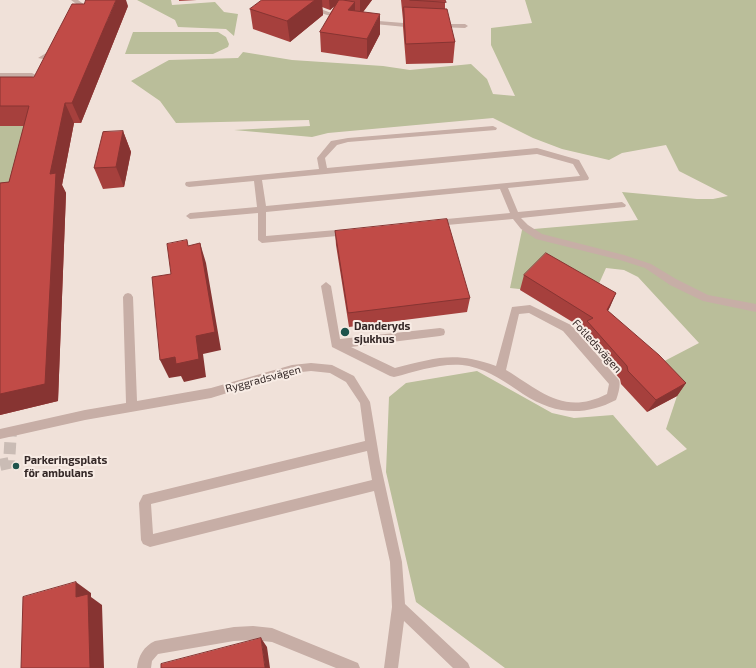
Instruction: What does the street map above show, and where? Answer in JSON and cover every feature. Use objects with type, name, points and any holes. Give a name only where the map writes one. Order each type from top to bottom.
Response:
[{"type":"street","points":[[74,0],[82,4],[82,8],[74,21]]},
{"type":"street","points":[[291,0],[320,12],[348,19]]},
{"type":"street","points":[[356,20],[430,26],[465,26]]},
{"type":"street","points":[[41,58],[55,50],[62,41]]},
{"type":"street","points":[[0,75],[32,75]]},
{"type":"street","points":[[323,171],[321,158],[334,143],[348,140],[493,128]]},
{"type":"street","points":[[189,184],[537,151],[576,162],[585,178],[190,216]]},
{"type":"street","points":[[258,177],[262,209],[262,240],[358,231]]},
{"type":"street","points":[[503,186],[514,216],[528,231],[539,237],[621,257],[648,266],[673,282],[706,298],[756,308]]},
{"type":"street","points":[[428,224],[622,205]]},
{"type":"street","points":[[326,286],[336,344],[440,332]]},
{"type":"street","points":[[128,297],[132,407]]},
{"type":"street","name":"Fotledsvägen","points":[[336,344],[394,373],[435,363],[467,362],[500,372],[534,395],[563,407],[582,408],[604,402],[612,397],[614,383],[567,328],[530,309],[515,310],[500,372]]},
{"type":"street","name":"Ryggradsvägen","points":[[0,434],[85,415],[211,393],[292,369],[311,367],[332,369],[350,379],[365,402],[379,484],[396,562],[399,606],[391,668]]},
{"type":"street","points":[[372,445],[147,499],[145,502],[147,540],[150,542],[379,484]]},
{"type":"street","points":[[399,606],[463,668]]},
{"type":"street","points":[[144,668],[146,657],[149,652],[155,648],[234,634],[253,633],[272,635],[353,668]]},
{"type":"green space","points":[[137,0],[171,0],[172,5],[215,2],[224,12],[238,14],[234,36],[226,29],[178,27],[175,20]]},
{"type":"green space","points":[[525,0],[756,0],[756,668],[505,668],[416,602],[386,472],[389,397],[406,383],[477,371],[552,413],[574,418],[613,415],[657,466],[687,449],[666,429],[677,396],[651,368],[699,343],[638,277],[624,270],[606,268],[593,297],[510,288],[522,230],[638,220],[622,192],[697,199],[713,199],[728,196],[679,171],[666,145],[622,153],[609,160],[562,149],[533,138],[493,118],[328,133],[312,137],[234,130],[310,126],[309,120],[176,123],[160,101],[131,81],[169,60],[238,58],[243,52],[292,60],[383,66],[410,70],[471,64],[487,79],[493,94],[515,96],[491,45],[491,28],[532,23]]},
{"type":"green space","points":[[133,32],[218,32],[226,37],[229,44],[228,47],[213,54],[125,54]]},
{"type":"green space","points":[[0,126],[39,126],[0,205]]},
{"type":"building","points":[[86,0],[116,0],[72,103],[65,103],[50,174],[56,173],[45,384],[0,394],[0,183],[9,182],[29,106],[0,106],[0,77],[34,77],[72,4],[84,4]]},
{"type":"building","points":[[262,0],[315,0],[287,21],[250,9]]},
{"type":"building","points":[[339,0],[355,2],[348,10],[380,14],[367,39],[320,32]]},
{"type":"building","points":[[410,0],[445,0],[446,2]]},
{"type":"building","points":[[404,7],[447,9],[455,42],[406,44]]},
{"type":"building","points":[[123,131],[116,167],[94,168],[103,132]]},
{"type":"building","points":[[447,219],[470,298],[348,313],[335,231]]},
{"type":"building","points":[[187,240],[188,246],[200,243],[215,332],[196,336],[199,359],[176,364],[175,357],[160,360],[152,277],[171,274],[167,244]]},
{"type":"building","points":[[546,253],[616,293],[607,310],[659,355],[686,383],[656,400],[628,371],[627,366],[587,321],[593,318],[524,275]]},
{"type":"building","points":[[76,582],[76,597],[88,594],[90,668],[21,668],[23,597]]},
{"type":"building","points":[[261,638],[265,668],[161,668],[161,664]]},
{"type":"tunnel","points":[[0,465],[9,463],[11,431]]},
{"type":"place","name":"Danderyds sjukhus","points":[[345,332]]},
{"type":"place","name":"Parkeringsplats för ambulans","points":[[16,466]]}]
